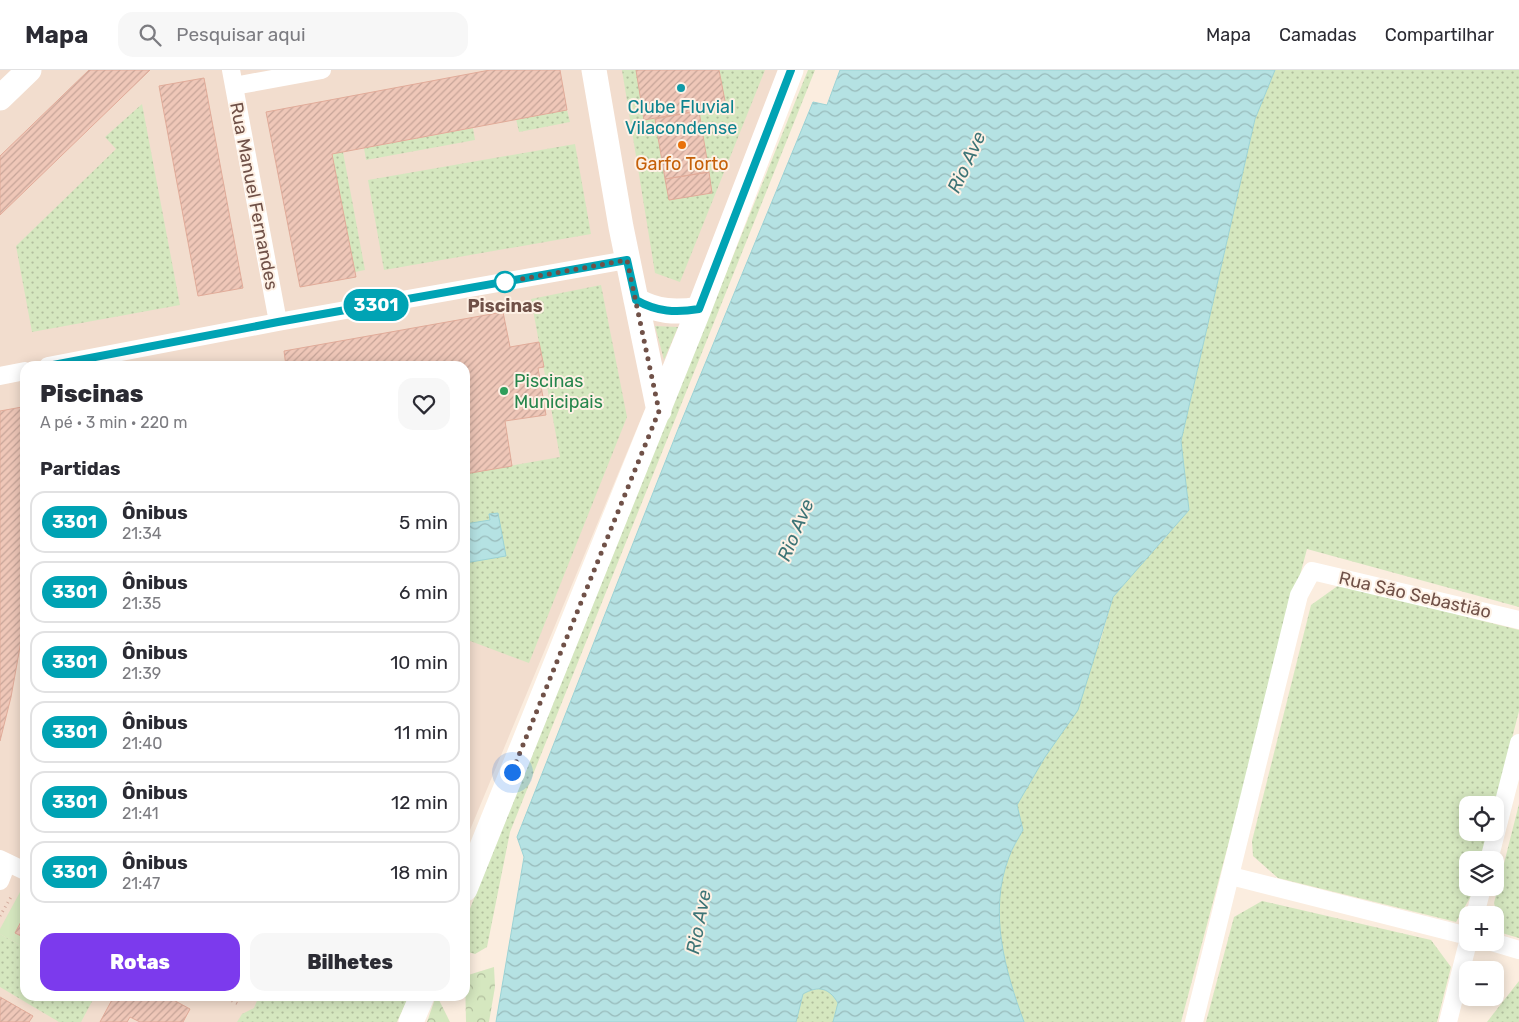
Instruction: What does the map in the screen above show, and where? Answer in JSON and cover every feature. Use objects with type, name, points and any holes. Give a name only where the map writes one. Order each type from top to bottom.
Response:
[{"type":"main road","points":[[0,98],[29,70]]},
{"type":"main road","points":[[594,70],[627,260],[659,411]]},
{"type":"main road","points":[[470,878],[659,411],[791,70]]},
{"type":"main road","points":[[636,300],[649,307],[665,311],[699,309]]},
{"type":"main road","points":[[411,1022],[420,1001]]},
{"type":"street","points":[[233,78],[322,70]]},
{"type":"street","name":"Rua Manuel Fernandes","points":[[233,78],[278,322]]},
{"type":"street","points":[[100,361],[132,358],[278,322],[627,260]]},
{"type":"street","points":[[0,376],[20,372]]},
{"type":"street","name":"Rua São Sebastião","points":[[1231,876],[1299,594],[1312,571],[1519,620]]},
{"type":"street","points":[[1491,851],[1519,743]]},
{"type":"street","points":[[0,881],[4,861],[20,869]]},
{"type":"street","points":[[1194,1022],[1231,876],[1459,934]]},
{"type":"street","points":[[1504,946],[1519,950]]},
{"type":"street","points":[[1448,1022],[1466,951]]},
{"type":"path","points":[[0,916],[12,894]]},
{"type":"path","points":[[232,1001],[238,1004]]},
{"type":"shaded area","points":[[0,70],[786,70],[470,830],[470,361],[20,361],[20,1001],[399,1001],[390,1022],[0,1022]]},
{"type":"green space","points":[[622,70],[765,70],[680,282],[655,273]]},
{"type":"green space","points":[[808,70],[815,70],[510,832],[487,947],[475,954],[470,952],[470,909]]},
{"type":"green space","points":[[1275,70],[1519,70],[1519,607],[1307,549],[1181,1022],[1024,1022],[1005,962],[1001,941],[1000,919],[1000,898],[1003,878],[1010,854],[1023,830],[1017,805],[1045,757],[1100,642],[1113,597],[1189,510],[1181,441],[1255,119]]},
{"type":"green space","points":[[142,104],[180,305],[32,332],[16,246],[116,149],[105,137]]},
{"type":"green space","points":[[567,110],[570,122],[519,132],[516,119]]},
{"type":"green space","points":[[473,128],[475,140],[366,160],[364,148]]},
{"type":"green space","points":[[575,144],[591,234],[384,270],[368,180]]},
{"type":"green space","points":[[343,152],[365,270],[355,272],[332,154]]},
{"type":"green space","points":[[601,285],[627,417],[529,663],[470,641],[470,473],[560,457],[531,299]]},
{"type":"green space","points":[[655,326],[678,327],[664,360]]},
{"type":"green space","points":[[1339,585],[1519,630],[1519,711],[1497,796],[1459,796],[1459,841],[1486,841],[1483,851],[1459,851],[1459,896],[1471,896],[1465,906],[1459,906],[1459,917],[1456,922],[1278,878],[1253,856],[1252,841],[1311,605]]},
{"type":"green space","points":[[1519,804],[1519,938],[1504,934],[1504,906],[1495,906],[1494,903],[1496,896],[1504,896],[1504,863]]},
{"type":"green space","points":[[20,892],[20,945],[0,934],[0,929]]},
{"type":"green space","points":[[1262,901],[1431,940],[1451,967],[1437,1022],[1206,1022],[1234,917]]},
{"type":"green space","points":[[0,934],[20,945],[20,999],[0,987]]},
{"type":"green space","points":[[494,967],[495,987],[489,1022],[466,1022],[466,1001],[470,1001],[470,974]]},
{"type":"green space","points":[[1519,981],[1519,1022],[1487,1022],[1499,1006],[1504,1006],[1504,1000]]},
{"type":"green space","points":[[823,988],[832,993],[838,1003],[833,1022],[796,1022],[803,994],[812,989]]},
{"type":"green space","points":[[24,1001],[92,1001],[81,1022],[59,1022]]},
{"type":"green space","points":[[257,1001],[407,1001],[397,1022],[237,1022],[242,1014],[254,1008]]},
{"type":"green space","points":[[434,1001],[440,1001],[450,1022],[427,1022]]},
{"type":"water","name":"Rio Ave","points":[[840,70],[1275,70],[1255,119],[1181,441],[1189,510],[1113,597],[1078,710],[1045,757],[1017,805],[1023,830],[1010,854],[1003,878],[1000,898],[1000,919],[1001,941],[1005,962],[1024,1022],[833,1022],[838,1003],[827,991],[819,989],[803,994],[796,1022],[496,1022],[524,857],[517,837],[679,427],[813,102],[827,105]]},
{"type":"water","points":[[498,513],[506,556],[470,562],[470,523],[490,520],[489,514]]},
{"type":"building","points":[[89,70],[150,70],[0,215],[0,156]]},
{"type":"building","points":[[490,70],[560,70],[567,110],[332,154],[356,277],[300,287],[266,112]]},
{"type":"building","name":"Clube Fluvial Vilacondense","points":[[636,70],[719,70],[726,106],[644,120]]},
{"type":"building","points":[[204,78],[243,288],[198,296],[159,86]]},
{"type":"building","name":"Garfo Torto","points":[[699,111],[709,172],[665,179],[655,119]]},
{"type":"building","points":[[709,172],[712,193],[669,200],[665,179]]},
{"type":"building","name":"Piscinas Municipais","points":[[503,312],[510,347],[539,342],[544,367],[538,368],[546,415],[505,421],[512,466],[470,473],[470,361],[285,361],[284,351]]},
{"type":"building","points":[[20,407],[20,647],[11,697],[0,741],[0,411]]},
{"type":"building","points":[[20,924],[20,936],[15,933]]},
{"type":"building","points":[[0,997],[33,1016],[29,1022],[0,1022]]},
{"type":"building","points":[[111,1001],[175,1001],[190,1009],[183,1022],[140,1022],[130,1017],[127,1022],[100,1022]]},
{"type":"bus line","name":"3301","points":[[74,361],[278,322],[627,260],[636,300],[649,307],[665,311],[684,312],[699,309],[791,70]]},
{"type":"place","name":"Clube Fluvial Vilacondense","points":[[681,88]]},
{"type":"place","name":"Garfo Torto","points":[[682,145]]},
{"type":"place","name":"Piscinas","points":[[505,282]]},
{"type":"place","name":"Piscinas Municipais","points":[[504,391]]},
{"type":"route","points":[[505,282],[627,260],[659,411],[512,772]]}]
